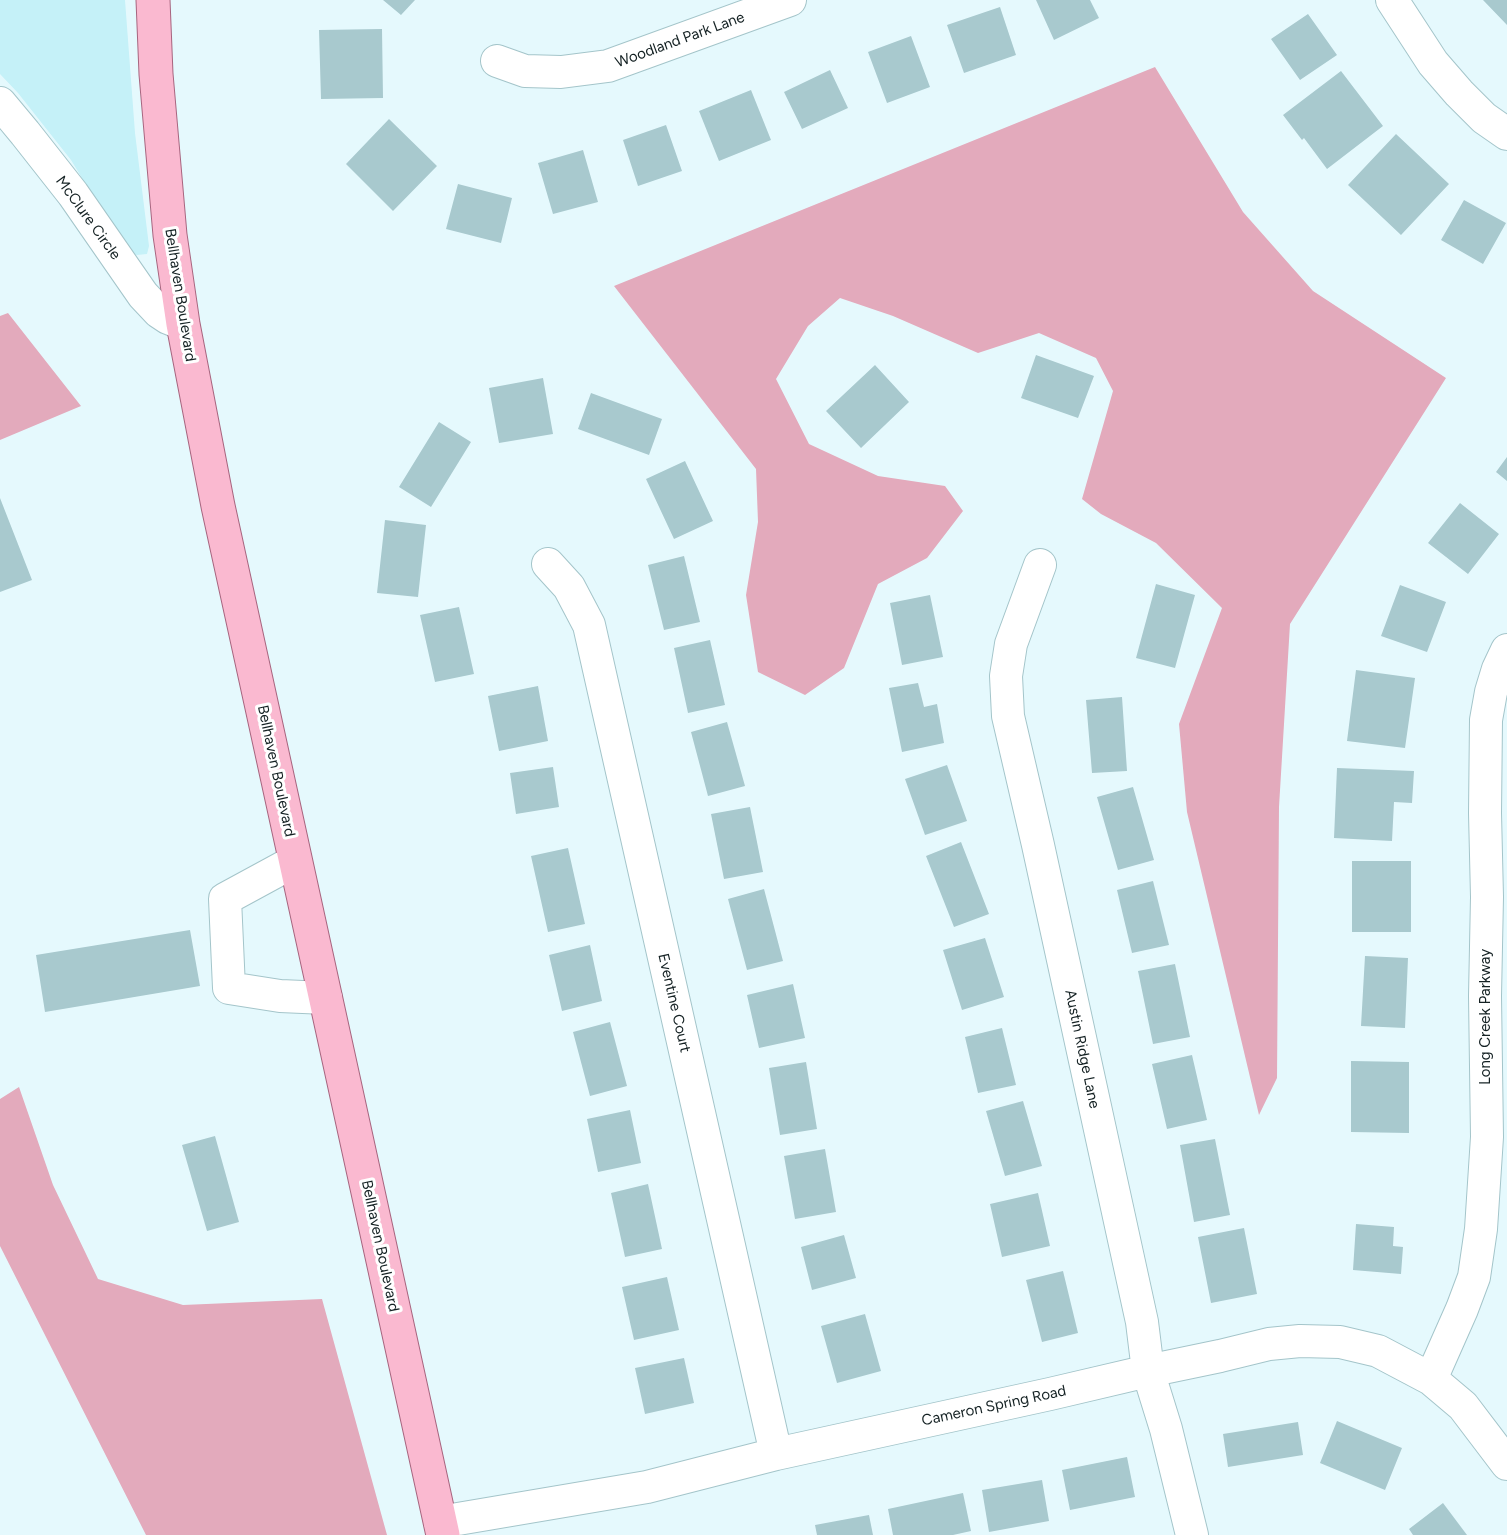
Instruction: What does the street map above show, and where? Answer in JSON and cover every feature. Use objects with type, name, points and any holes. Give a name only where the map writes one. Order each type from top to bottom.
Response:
[{"type":"main road","name":"Bellhaven Boulevard","points":[[153,0],[156,74],[170,235],[183,324],[218,506],[442,1528]]},
{"type":"street","name":"Woodland Park Lane","points":[[497,61],[525,71],[561,72],[608,66],[790,0]]},
{"type":"street","points":[[1392,0],[1434,63],[1459,93],[1484,118],[1507,134]]},
{"type":"street","name":"McClure Circle","points":[[0,103],[73,194],[143,295],[159,312],[183,324]]},
{"type":"street","name":"Eventine Court","points":[[548,564],[569,587],[589,625],[776,1454]]},
{"type":"street","name":"Austin Ridge Lane","points":[[1040,565],[1011,644],[1006,676],[1008,716],[1142,1322],[1148,1371],[1166,1429],[1192,1535]]},
{"type":"street","name":"Long Creek Parkway","points":[[1431,1379],[1474,1277],[1481,1229],[1487,1137],[1486,720],[1491,692],[1507,650]]},
{"type":"street","points":[[295,861],[225,899],[229,988],[280,996],[326,998]]},
{"type":"street","name":"Cameron Spring Road","points":[[442,1528],[647,1487],[776,1454],[1269,1344],[1300,1341],[1340,1342],[1378,1351],[1431,1379],[1463,1406],[1507,1464]]},
{"type":"shaded area","points":[[0,0],[125,0],[135,133],[149,246],[147,254],[137,255],[126,251],[71,160],[0,74]]},
{"type":"shaded area","points":[[1155,67],[1243,212],[1313,291],[1446,378],[1290,624],[1279,807],[1277,1078],[1259,1115],[1187,812],[1179,724],[1222,608],[1156,543],[1101,514],[1082,499],[1113,391],[1096,358],[1039,333],[978,353],[893,316],[840,298],[808,326],[776,379],[809,444],[878,476],[945,486],[963,511],[927,558],[878,584],[844,668],[805,695],[758,672],[746,595],[758,522],[756,469],[614,286]]},
{"type":"shaded area","points":[[8,313],[81,406],[0,440],[0,316]]},
{"type":"shaded area","points":[[19,1087],[53,1185],[98,1279],[183,1305],[322,1299],[387,1535],[146,1535],[0,1246],[0,1099]]},
{"type":"building","points":[[383,0],[415,0],[401,15]]},
{"type":"building","points":[[1036,0],[1090,0],[1099,18],[1054,40]]},
{"type":"building","points":[[1483,0],[1507,0],[1507,25]]},
{"type":"building","points":[[1000,7],[1016,55],[964,73],[947,25]]},
{"type":"building","points":[[1308,14],[1337,55],[1300,80],[1271,39]]},
{"type":"building","points":[[382,29],[383,98],[321,99],[319,30]]},
{"type":"building","points":[[911,36],[930,87],[887,103],[868,52]]},
{"type":"building","points":[[830,70],[848,108],[802,129],[784,92]]},
{"type":"building","points":[[1341,71],[1383,126],[1327,169],[1283,115]]},
{"type":"building","points":[[751,90],[771,140],[719,161],[699,111]]},
{"type":"building","points":[[389,119],[437,166],[393,211],[346,164]]},
{"type":"building","points":[[666,125],[682,171],[638,186],[623,140]]},
{"type":"building","points":[[1396,134],[1449,184],[1401,235],[1348,185]]},
{"type":"building","points":[[583,150],[598,202],[553,214],[538,163]]},
{"type":"building","points":[[458,184],[512,198],[501,243],[446,229]]},
{"type":"building","points":[[1464,200],[1506,223],[1483,264],[1441,240]]},
{"type":"building","points":[[1036,355],[1094,376],[1078,418],[1021,398]]},
{"type":"building","points":[[875,365],[909,402],[861,448],[826,411]]},
{"type":"building","points":[[543,378],[553,434],[499,443],[489,388]]},
{"type":"building","points":[[591,393],[662,419],[649,455],[578,429]]},
{"type":"building","points":[[439,422],[471,442],[431,507],[399,487]]},
{"type":"building","points":[[1507,457],[1507,481],[1496,472]]},
{"type":"building","points":[[685,461],[713,521],[674,539],[646,479]]},
{"type":"building","points":[[0,498],[32,580],[0,592]]},
{"type":"building","points":[[1460,503],[1499,534],[1468,574],[1428,543]]},
{"type":"building","points":[[385,520],[426,525],[418,597],[377,593]]},
{"type":"building","points":[[684,556],[700,622],[664,630],[648,565]]},
{"type":"building","points":[[1156,584],[1195,595],[1175,668],[1136,658]]},
{"type":"building","points":[[1400,585],[1446,602],[1427,652],[1381,636]]},
{"type":"building","points":[[930,595],[943,657],[902,665],[890,603]]},
{"type":"building","points":[[459,607],[474,674],[435,682],[420,615]]},
{"type":"building","points":[[710,640],[725,705],[688,713],[674,648]]},
{"type":"building","points":[[1356,670],[1415,678],[1405,748],[1347,741]]},
{"type":"building","points":[[918,683],[924,707],[937,704],[944,743],[902,752],[889,688]]},
{"type":"building","points":[[538,686],[548,741],[499,751],[488,696]]},
{"type":"building","points":[[1122,697],[1127,771],[1092,773],[1086,700]]},
{"type":"building","points":[[727,722],[745,786],[708,796],[691,732]]},
{"type":"building","points":[[947,765],[967,821],[925,835],[905,779]]},
{"type":"building","points":[[553,767],[559,807],[516,814],[510,773]]},
{"type":"building","points":[[1337,768],[1414,771],[1412,803],[1394,802],[1392,841],[1334,838]]},
{"type":"building","points":[[1133,787],[1154,860],[1118,870],[1097,797]]},
{"type":"building","points":[[750,807],[763,872],[724,879],[711,814]]},
{"type":"building","points":[[961,842],[989,914],[954,927],[926,856]]},
{"type":"building","points":[[568,848],[585,924],[548,932],[531,856]]},
{"type":"building","points":[[1352,861],[1411,861],[1411,932],[1352,932]]},
{"type":"building","points":[[1153,881],[1169,945],[1132,953],[1117,890]]},
{"type":"building","points":[[764,889],[783,961],[747,970],[728,899]]},
{"type":"building","points":[[190,930],[200,986],[45,1012],[36,955]]},
{"type":"building","points":[[985,938],[1004,997],[962,1010],[943,950]]},
{"type":"building","points":[[590,945],[602,1001],[562,1011],[549,955]]},
{"type":"building","points":[[1365,956],[1408,958],[1405,1028],[1361,1026]]},
{"type":"building","points":[[1175,964],[1190,1037],[1153,1044],[1138,971]]},
{"type":"building","points":[[793,984],[805,1038],[759,1048],[747,995]]},
{"type":"building","points":[[610,1022],[627,1086],[590,1096],[573,1032]]},
{"type":"building","points":[[1002,1028],[1016,1085],[978,1093],[965,1037]]},
{"type":"building","points":[[1192,1055],[1207,1120],[1167,1129],[1152,1064]]},
{"type":"building","points":[[1351,1061],[1409,1062],[1409,1133],[1351,1132]]},
{"type":"building","points":[[806,1062],[817,1129],[780,1135],[769,1068]]},
{"type":"building","points":[[1023,1101],[1042,1166],[1005,1176],[986,1111]]},
{"type":"building","points":[[630,1110],[641,1163],[598,1172],[587,1119]]},
{"type":"building","points":[[215,1136],[239,1222],[207,1231],[182,1145]]},
{"type":"building","points":[[1215,1139],[1230,1215],[1194,1222],[1180,1145]]},
{"type":"building","points":[[825,1149],[836,1212],[795,1219],[784,1156]]},
{"type":"building","points":[[648,1184],[662,1249],[625,1257],[611,1193]]},
{"type":"building","points":[[1038,1193],[1050,1246],[1002,1257],[990,1204]]},
{"type":"building","points":[[1356,1224],[1394,1227],[1393,1246],[1403,1247],[1401,1274],[1353,1270]]},
{"type":"building","points":[[1244,1228],[1257,1294],[1211,1303],[1198,1237]]},
{"type":"building","points":[[844,1235],[856,1278],[812,1290],[801,1247]]},
{"type":"building","points":[[1063,1271],[1078,1333],[1042,1342],[1026,1280]]},
{"type":"building","points":[[667,1277],[679,1330],[634,1340],[622,1287]]},
{"type":"building","points":[[865,1314],[881,1371],[837,1383],[821,1326]]},
{"type":"building","points":[[684,1358],[694,1403],[645,1414],[635,1368]]},
{"type":"building","points":[[1337,1421],[1402,1448],[1385,1490],[1320,1463]]},
{"type":"building","points":[[1298,1422],[1303,1455],[1228,1467],[1223,1434]]},
{"type":"building","points":[[1127,1457],[1135,1497],[1070,1510],[1062,1470]]},
{"type":"building","points":[[1042,1480],[1049,1521],[989,1532],[982,1490]]},
{"type":"building","points":[[963,1493],[971,1531],[953,1535],[893,1535],[888,1509]]},
{"type":"building","points":[[1443,1503],[1467,1535],[1413,1535],[1409,1529]]},
{"type":"building","points":[[869,1515],[873,1535],[817,1535],[815,1525]]}]
